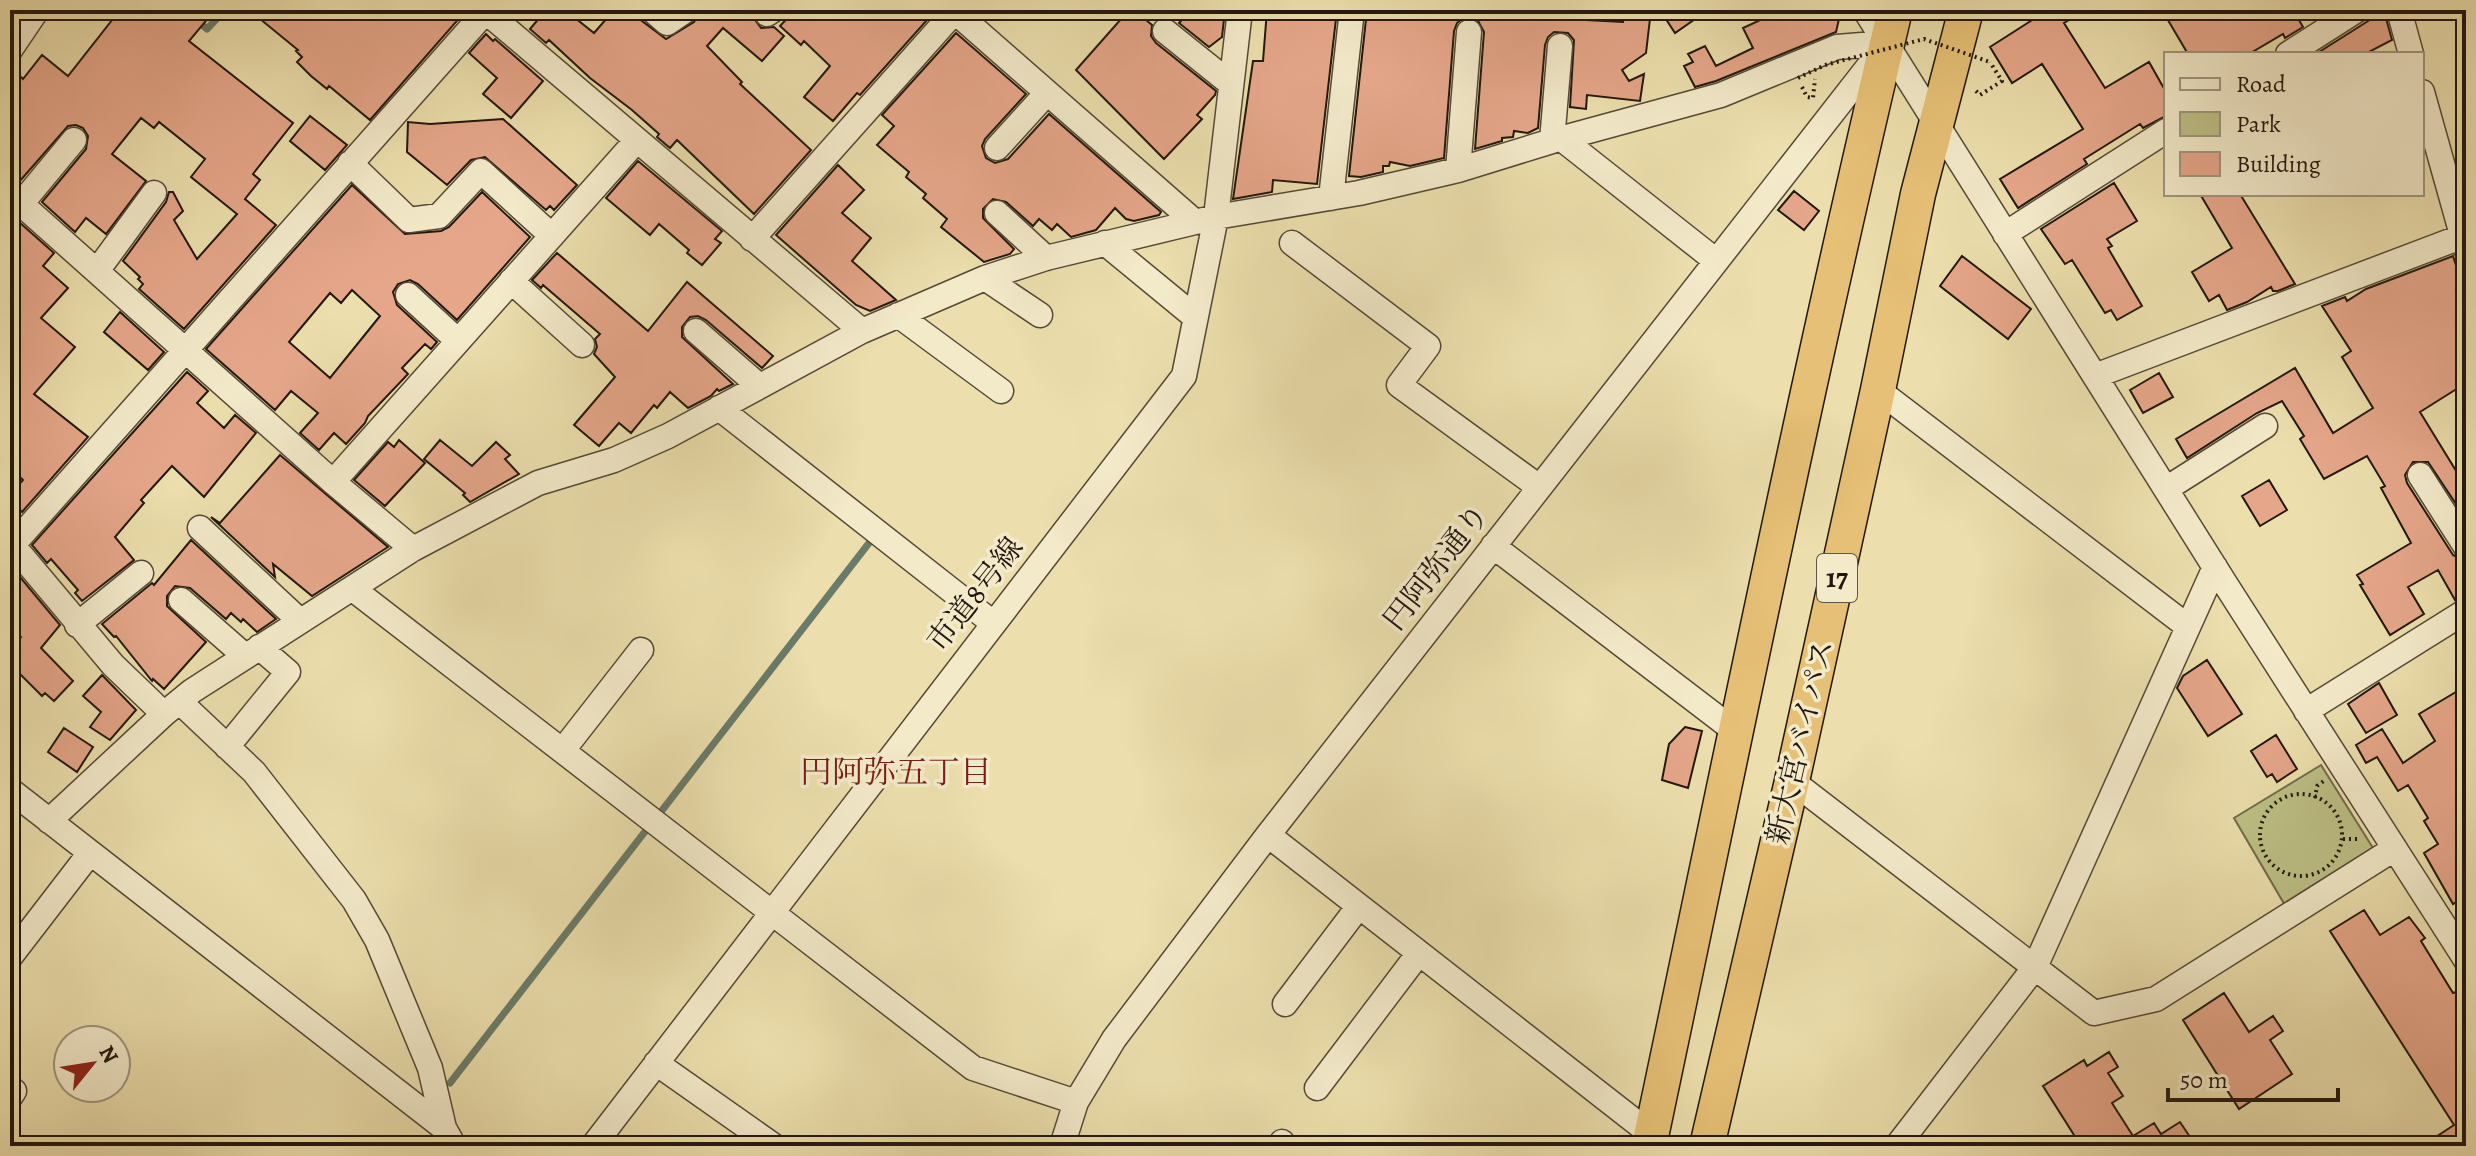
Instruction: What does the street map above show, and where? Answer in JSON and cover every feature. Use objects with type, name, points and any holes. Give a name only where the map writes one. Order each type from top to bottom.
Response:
[{"type":"highway","name":"17","points":[[1650,1140],[1735,731],[1895,10]]},
{"type":"highway","name":"新大宮バイパス","points":[[1707,1146],[1792,781],[1918,194],[1966,10]]},
{"type":"street","points":[[10,50],[37,10]]},
{"type":"street","points":[[449,1137],[430,1068],[369,927],[354,900],[309,839],[254,772],[227,747],[113,665],[11,545],[485,10],[862,331]]},
{"type":"street","points":[[652,10],[667,23],[686,10]]},
{"type":"street","points":[[752,239],[954,10],[1047,93],[1205,219]]},
{"type":"street","name":"市道8号線","points":[[593,1146],[1184,376],[1195,317],[1205,219],[1231,84],[1240,10]]},
{"type":"street","points":[[1331,198],[1352,10]]},
{"type":"street","points":[[1865,10],[2466,960]]},
{"type":"street","points":[[2291,52],[2357,10]]},
{"type":"street","points":[[2399,10],[2410,52]]},
{"type":"street","points":[[1165,31],[1231,84]]},
{"type":"street","points":[[1458,170],[1469,32]]},
{"type":"street","points":[[49,821],[172,708],[252,651],[413,549],[538,483],[614,460],[668,436],[862,331],[985,278],[1046,258],[1205,219],[1331,198],[1458,170],[1721,95],[1837,47],[1887,43]]},
{"type":"street","name":"円阿弥通り","points":[[1062,1146],[1076,1102],[1114,1039],[1268,835],[1887,43]]},
{"type":"street","points":[[1557,140],[1560,46]]},
{"type":"street","points":[[997,148],[1047,93]]},
{"type":"street","points":[[2095,376],[2465,240],[2424,99]]},
{"type":"street","points":[[2005,234],[2164,132]]},
{"type":"street","points":[[74,140],[16,199],[333,482],[413,549]]},
{"type":"street","points":[[333,482],[637,140]]},
{"type":"street","points":[[1557,140],[1715,260]]},
{"type":"street","points":[[350,163],[409,220],[439,216],[481,171],[552,236]]},
{"type":"street","points":[[97,271],[154,193]]},
{"type":"street","points":[[997,213],[1046,258]]},
{"type":"street","points":[[1105,243],[1195,317]]},
{"type":"street","points":[[1292,243],[1428,346],[1399,385],[1539,487]]},
{"type":"street","points":[[985,278],[1040,315]]},
{"type":"street","points":[[511,281],[582,345]]},
{"type":"street","points":[[408,295],[458,341]]},
{"type":"street","points":[[898,315],[1001,391]]},
{"type":"street","points":[[696,331],[758,385]]},
{"type":"street","points":[[1878,390],[2187,626]]},
{"type":"street","points":[[719,408],[993,623]]},
{"type":"street","points":[[2166,489],[2265,426]]},
{"type":"street","points":[[2420,475],[2466,547]]},
{"type":"street","points":[[200,528],[300,621]]},
{"type":"street","points":[[1493,546],[1735,731]]},
{"type":"street","points":[[1897,1146],[2035,967],[2215,567]]},
{"type":"street","points":[[77,625],[141,573]]},
{"type":"street","points":[[353,589],[973,1068],[1076,1102]]},
{"type":"street","points":[[181,600],[252,651],[288,672],[227,747]]},
{"type":"street","points":[[2306,711],[2466,611]]},
{"type":"street","points":[[563,750],[641,650]]},
{"type":"street","points":[[1792,781],[2094,1013],[2156,999],[2394,849]]},
{"type":"street","points":[[10,790],[449,1137]]},
{"type":"street","points":[[1268,835],[1650,1140]]},
{"type":"street","points":[[10,957],[90,853]]},
{"type":"street","points":[[1285,1004],[1359,906]]},
{"type":"street","points":[[1317,1088],[1419,953]]},
{"type":"street","points":[[656,1063],[761,1142]]},
{"type":"path","points":[[1816,70],[1813,98],[1807,97],[1798,78],[1825,65],[1924,39],[1990,62],[2002,81],[1980,95],[1976,93],[1978,77]]},
{"type":"path","points":[[2315,798],[2317,786],[2332,774]]},
{"type":"path","points":[[2326,779],[2333,791]]},
{"type":"path","points":[[2292,796],[2315,798],[2328,805],[2338,817],[2343,839],[2340,850],[2332,862],[2320,871],[2306,875],[2288,874],[2267,858],[2260,831],[2267,812],[2278,803],[2292,796]]},
{"type":"path","points":[[2355,827],[2363,839]]},
{"type":"path","points":[[2343,839],[2371,837]]},
{"type":"green space","points":[[2321,765],[2373,848],[2373,853],[2286,907],[2234,818]]},
{"type":"building","points":[[120,10],[215,10],[189,41],[293,123],[253,174],[260,180],[245,199],[276,225],[184,329],[139,289],[143,284],[138,279],[140,277],[123,261],[166,202],[169,192],[173,192],[183,211],[174,220],[197,259],[237,214],[191,177],[205,159],[159,122],[154,128],[141,118],[112,154],[146,181],[106,234],[86,218],[75,232],[42,202],[86,149],[88,136],[83,128],[68,126],[19,182],[10,179],[10,84],[18,74],[23,79],[42,55],[68,76]]},
{"type":"building","points":[[249,10],[458,10],[463,14],[370,120],[329,86],[327,89],[311,76],[297,62],[302,57],[298,50]]},
{"type":"building","points":[[546,10],[565,10],[594,33],[614,10],[634,10],[642,21],[666,39],[694,22],[701,10],[748,10],[761,28],[774,27],[784,36],[762,61],[723,28],[707,46],[742,82],[740,84],[811,150],[754,214],[677,140],[670,148],[632,110],[590,78],[549,40],[546,43],[530,29]]},
{"type":"building","points":[[795,10],[936,10],[833,121],[804,97],[830,66],[804,41],[801,45],[780,26]]},
{"type":"building","points":[[1129,10],[1134,10],[1152,25],[1151,36],[1156,43],[1216,91],[1197,115],[1202,119],[1164,159],[1076,70]]},
{"type":"building","points":[[1191,10],[1225,10],[1222,37],[1209,47],[1179,23]]},
{"type":"building","points":[[1267,10],[1337,10],[1317,184],[1273,180],[1272,192],[1233,199],[1253,61],[1263,61]]},
{"type":"building","points":[[1367,10],[1587,10],[1586,20],[1623,22],[1624,10],[1651,10],[1646,53],[1622,70],[1629,81],[1644,74],[1640,101],[1587,95],[1586,109],[1570,107],[1574,40],[1568,33],[1554,32],[1545,45],[1538,128],[1528,133],[1514,131],[1513,137],[1475,149],[1484,32],[1477,19],[1463,18],[1454,31],[1444,158],[1410,166],[1390,162],[1389,166],[1383,166],[1383,172],[1349,176]]},
{"type":"building","points":[[1660,10],[1708,10],[1675,33]]},
{"type":"building","points":[[1782,10],[1841,10],[1836,32],[1695,87],[1684,66],[1693,62],[1688,54],[1705,46],[1716,66],[1753,48],[1743,28]]},
{"type":"building","points":[[2048,10],[2086,10],[2064,23],[2105,88],[2149,62],[2164,88],[2164,117],[2143,128],[2140,124],[2084,159],[2087,164],[2018,208],[2000,179],[2083,129],[2042,64],[2012,83],[1990,47]]},
{"type":"building","points":[[2162,10],[2293,10],[2303,27],[2285,38],[2283,34],[2252,52],[2187,52]]},
{"type":"building","points":[[2384,11],[2392,40],[2369,52],[2319,52]]},
{"type":"building","points":[[956,33],[1026,94],[985,139],[982,146],[986,158],[995,163],[1008,159],[1049,114],[1161,212],[1159,215],[1134,221],[1126,219],[1115,208],[1096,230],[1071,237],[1057,224],[1052,230],[1039,219],[1033,226],[1006,202],[993,199],[983,209],[983,218],[1014,249],[1010,254],[984,262],[941,227],[947,219],[923,198],[926,194],[906,177],[909,172],[877,145],[894,126],[882,115]]},
{"type":"building","points":[[486,34],[543,81],[511,118],[483,94],[497,78],[469,53]]},
{"type":"building","points":[[310,116],[347,145],[325,170],[290,141]]},
{"type":"building","points":[[503,119],[577,185],[554,210],[550,206],[546,210],[485,157],[471,160],[447,185],[407,152],[408,122],[430,124]]},
{"type":"building","points":[[638,161],[722,231],[715,239],[721,243],[702,265],[659,224],[650,235],[606,198]]},
{"type":"building","points":[[838,165],[864,190],[842,213],[871,238],[852,261],[896,300],[870,311],[856,305],[776,235]]},
{"type":"building","points":[[2114,183],[2137,221],[2107,239],[2112,246],[2108,248],[2142,306],[2117,320],[2111,310],[2105,313],[2072,260],[2065,264],[2041,229]]},
{"type":"building","points":[[352,185],[405,234],[441,231],[449,227],[482,192],[530,237],[457,320],[418,284],[410,280],[398,284],[393,292],[397,305],[437,342],[431,349],[425,344],[402,368],[408,374],[346,444],[334,433],[319,450],[300,433],[318,413],[291,391],[275,410],[206,349]],"holes":[[[352,290],[380,316],[330,378],[289,342],[330,293],[341,303]]]},
{"type":"building","points":[[1794,191],[1819,211],[1804,230],[1778,210]]},
{"type":"building","points":[[2201,196],[2241,196],[2295,284],[2278,291],[2273,291],[2271,287],[2227,310],[2219,295],[2209,301],[2192,272],[2232,248]]},
{"type":"building","points":[[10,214],[54,253],[43,266],[68,288],[41,318],[75,347],[34,394],[88,437],[22,512],[10,501],[10,494],[23,480],[10,467]]},
{"type":"building","points":[[557,253],[648,331],[687,282],[773,356],[762,368],[706,320],[698,316],[690,317],[682,327],[682,337],[733,384],[719,391],[717,389],[711,396],[688,408],[670,392],[657,408],[654,405],[631,433],[619,423],[599,446],[574,425],[615,377],[594,354],[597,347],[595,339],[600,334],[543,285],[541,288],[532,280]]},
{"type":"building","points":[[1962,256],[2031,309],[2008,339],[1940,286]]},
{"type":"building","points":[[2453,256],[2463,287],[2456,290],[2466,306],[2466,383],[2420,412],[2466,487],[2466,519],[2428,462],[2413,462],[2405,475],[2407,483],[2453,555],[2466,562],[2466,596],[2455,600],[2438,570],[2408,587],[2424,614],[2390,635],[2357,575],[2411,543],[2381,488],[2385,486],[2367,456],[2324,479],[2300,439],[2304,436],[2282,401],[2257,413],[2187,458],[2176,439],[2295,368],[2333,433],[2373,408],[2342,357],[2351,351],[2322,306],[2345,297],[2347,301],[2366,289]]},
{"type":"building","points":[[120,312],[164,352],[148,370],[104,332]]},
{"type":"building","points":[[187,372],[208,391],[197,403],[224,428],[235,415],[256,433],[204,497],[172,466],[141,500],[144,503],[115,537],[134,560],[82,601],[75,593],[78,590],[51,559],[47,563],[32,545]]},
{"type":"building","points":[[2159,373],[2173,397],[2143,413],[2130,390]]},
{"type":"building","points":[[399,440],[425,463],[385,506],[354,480],[388,442],[394,447]]},
{"type":"building","points":[[440,440],[472,466],[496,442],[510,455],[505,459],[519,474],[470,502],[463,495],[465,493],[424,459]]},
{"type":"building","points":[[280,455],[388,547],[312,596],[273,564],[275,577],[211,517],[220,523]]},
{"type":"building","points":[[2269,480],[2287,510],[2260,526],[2242,496]]},
{"type":"building","points":[[191,540],[276,619],[257,632],[231,613],[226,619],[190,588],[175,586],[167,596],[167,606],[206,642],[164,689],[152,681],[116,636],[102,624],[152,583],[154,585]]},
{"type":"building","points":[[10,565],[60,625],[41,648],[73,681],[54,701],[45,693],[42,696],[19,673],[10,684],[10,650],[21,637],[10,627]]},
{"type":"building","points":[[2207,660],[2242,714],[2208,736],[2177,688],[2183,676]]},
{"type":"building","points":[[102,675],[136,710],[110,740],[90,727],[101,712],[83,696]]},
{"type":"building","points":[[2379,683],[2397,715],[2366,733],[2348,704]]},
{"type":"building","points":[[2466,686],[2466,896],[2453,904],[2424,853],[2438,844],[2424,821],[2428,818],[2408,785],[2398,791],[2377,757],[2366,763],[2356,745],[2382,729],[2403,763],[2435,741],[2419,714]]},
{"type":"building","points":[[1685,727],[1702,731],[1688,788],[1662,780],[1669,744]]},
{"type":"building","points":[[64,728],[93,747],[77,772],[48,752]]},
{"type":"building","points":[[2276,735],[2297,769],[2277,782],[2272,774],[2267,777],[2251,751]]},
{"type":"building","points":[[2364,910],[2380,935],[2409,917],[2425,938],[2421,941],[2453,993],[2456,992],[2466,1008],[2466,1146],[2422,1146],[2454,1125],[2330,931]]},
{"type":"building","points":[[2224,993],[2249,1032],[2273,1016],[2283,1031],[2270,1040],[2292,1074],[2239,1109],[2183,1020]]},
{"type":"building","points":[[2109,1052],[2118,1067],[2108,1073],[2123,1096],[2112,1103],[2133,1136],[2154,1123],[2161,1134],[2180,1122],[2196,1146],[2081,1146],[2043,1086],[2084,1060],[2087,1066]]},
{"type":"waterway","points":[[184,10],[207,29],[225,10]]},
{"type":"waterway","points":[[660,813],[869,543]]},
{"type":"waterway","points":[[450,1083],[647,829]]},
{"type":"district","name":"円阿弥五丁目","points":[[896,772]]}]
